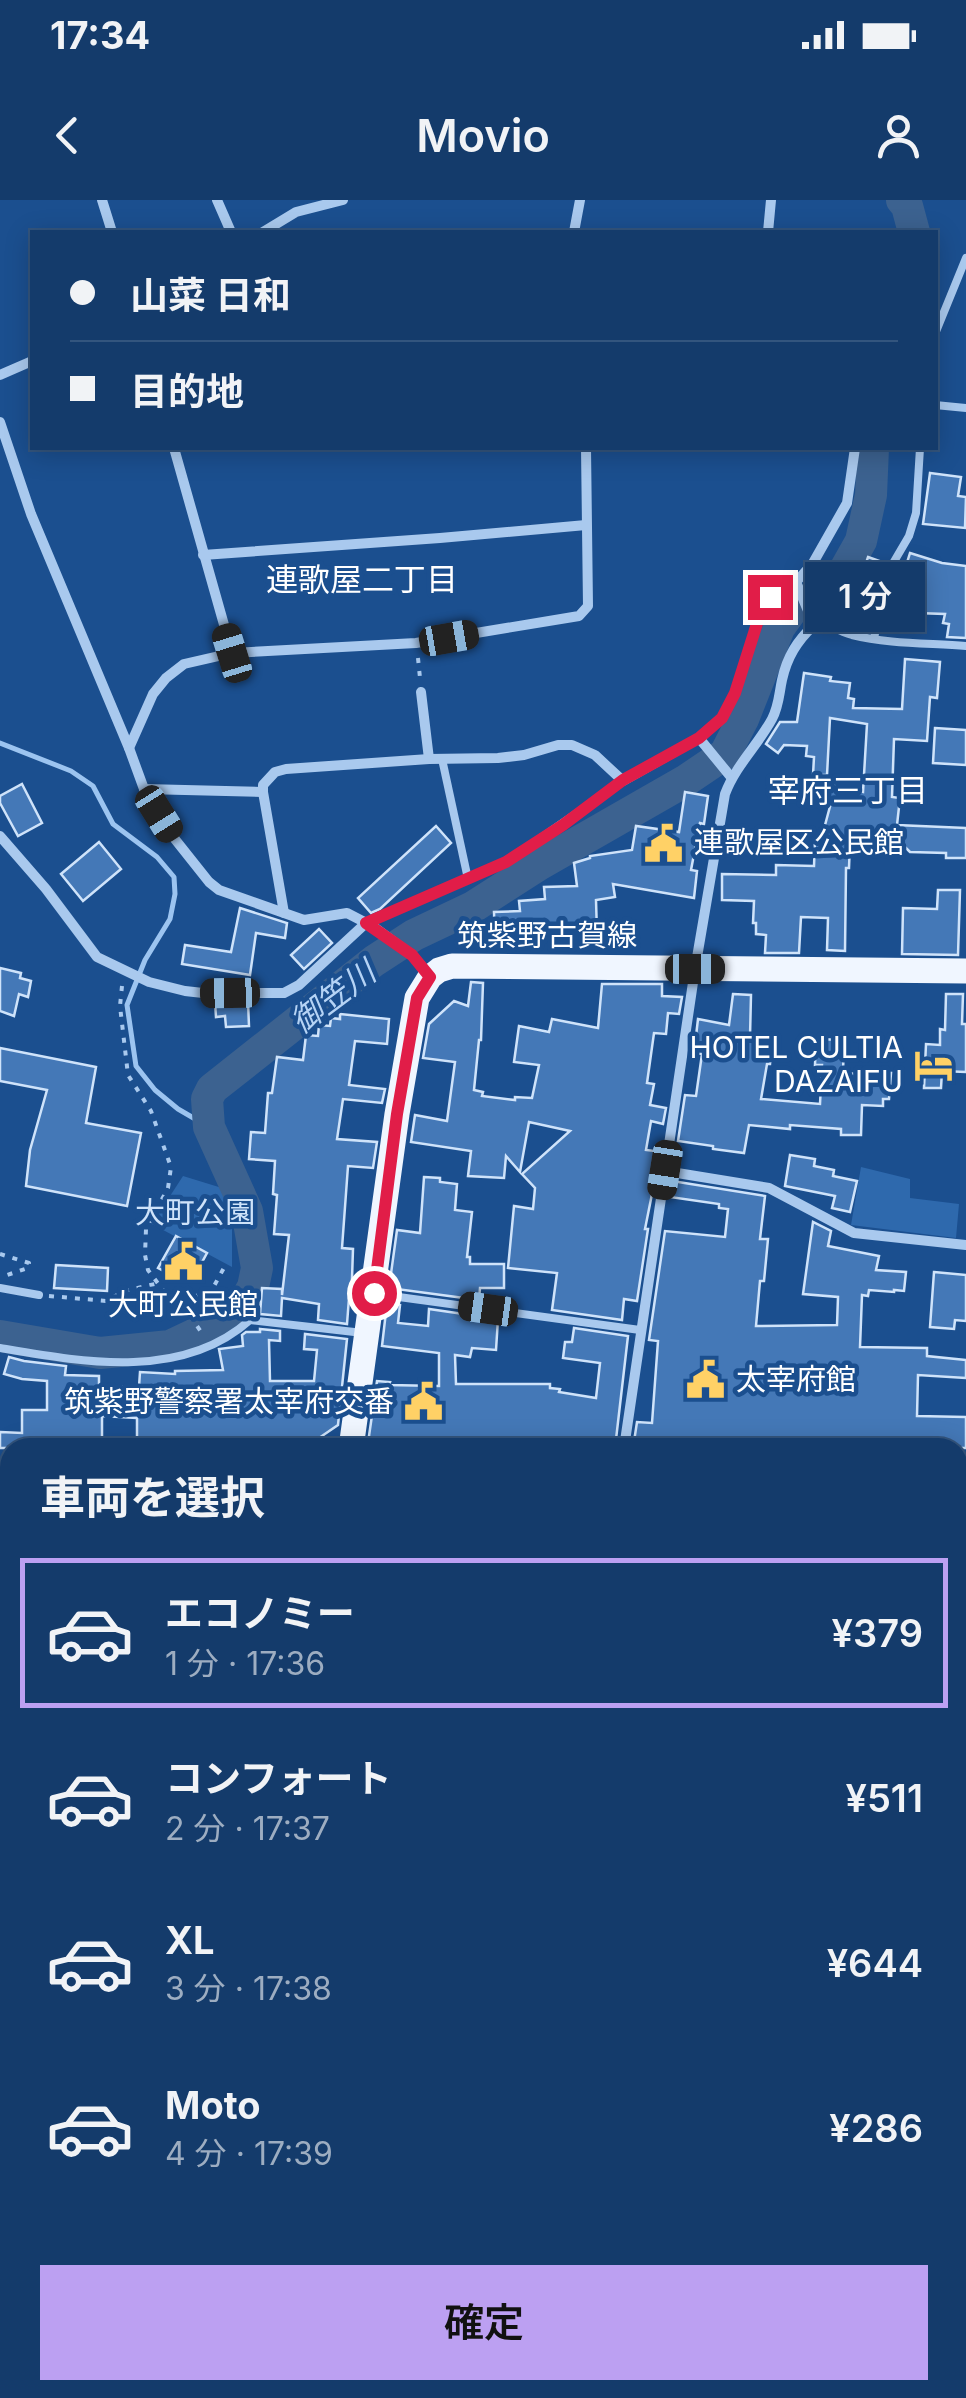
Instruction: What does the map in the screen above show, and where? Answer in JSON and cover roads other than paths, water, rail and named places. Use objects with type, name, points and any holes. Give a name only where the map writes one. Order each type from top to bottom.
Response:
[{"type":"main road","name":"筑紫野古賀線","points":[[352,1438],[417,998],[439,970],[452,966],[966,970]]},
{"type":"street","points":[[102,200],[111,230]]},
{"type":"street","points":[[217,200],[230,230]]},
{"type":"street","points":[[266,230],[296,212],[343,200]]},
{"type":"street","points":[[574,230],[580,200]]},
{"type":"street","points":[[768,230],[771,200]]},
{"type":"street","points":[[0,376],[30,362]]},
{"type":"street","points":[[0,422],[31,514],[144,789],[174,838],[214,886],[304,920],[347,913],[412,955],[430,977]]},
{"type":"street","points":[[175,450],[232,653]]},
{"type":"street","points":[[129,748],[152,694],[184,664],[232,653],[416,644],[580,616],[588,606],[586,450]]},
{"type":"street","points":[[284,913],[263,785],[286,769],[429,758],[498,758],[572,746],[595,754],[623,780],[701,741],[722,718],[735,693],[760,614],[770,597],[797,585],[814,563],[847,503],[856,450]]},
{"type":"street","points":[[203,555],[586,524]]},
{"type":"street","points":[[625,1438],[725,794],[729,775],[770,722],[778,706],[790,652],[813,622],[797,585]]},
{"type":"street","points":[[422,692],[429,758]]},
{"type":"street","points":[[701,741],[729,775]]},
{"type":"street","points":[[144,789],[263,792]]},
{"type":"street","points":[[0,836],[97,956],[149,982],[203,994],[284,993],[299,985],[370,925]]},
{"type":"street","points":[[665,1170],[769,1188],[854,1233],[966,1245]]},
{"type":"lane","points":[[938,327],[966,258]]},
{"type":"lane","points":[[938,406],[966,408]]},
{"type":"lane","points":[[874,638],[883,588],[916,513],[920,450]]},
{"type":"lane","points":[[813,622],[874,638],[966,646]]},
{"type":"lane","points":[[442,758],[468,879]]},
{"type":"lane","points":[[370,925],[506,862],[623,780]]},
{"type":"lane","points":[[0,1288],[39,1295]]},
{"type":"lane","points":[[374,1293],[640,1330]]},
{"type":"lane","points":[[0,1348],[84,1361],[171,1358],[211,1346],[250,1320],[368,1334]]},
{"type":"waterway","name":"御笠川","points":[[902,200],[913,230]]},
{"type":"waterway","name":"御笠川","points":[[0,1336],[100,1353],[170,1346],[229,1318],[243,1305],[257,1268],[247,1211],[209,1127],[207,1099],[212,1089],[374,961],[414,935],[473,907],[725,754],[779,628],[792,610],[843,573],[861,541],[871,495],[873,450]]},
{"type":"waterway","points":[[0,743],[71,771],[93,786],[113,824],[157,857],[174,877],[170,919],[145,960],[127,1005],[136,1066],[155,1090],[209,1127]]},
{"type":"place","name":"連歌屋区公民館","points":[[664,843]]},
{"type":"place","name":"HOTEL CULTIA DAZAIFU","points":[[933,1065]]},
{"type":"place","name":"大町公民館","points":[[183,1261]]},
{"type":"place","name":"太宰府館","points":[[706,1380]]},
{"type":"place","name":"筑紫野警察署太宰府交番","points":[[424,1402]]},
{"type":"district","name":"連歌屋二丁目","points":[[362,580]]},
{"type":"district","name":"宰府三丁目","points":[[848,791]]},
{"type":"park label","name":"大町公園","points":[[195,1213]]}]
